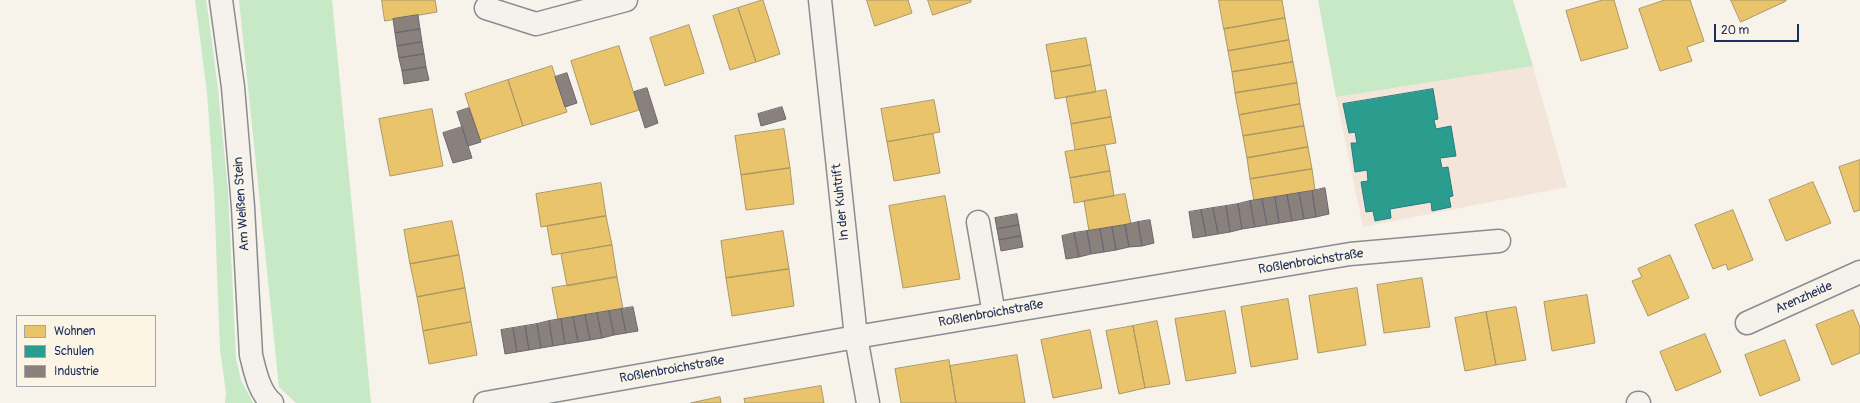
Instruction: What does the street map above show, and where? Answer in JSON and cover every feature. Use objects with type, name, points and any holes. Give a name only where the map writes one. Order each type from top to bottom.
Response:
[{"type":"street","name":"Am Weißen Stein","points":[[221,0],[233,87],[243,215],[251,355],[256,377],[268,399],[272,403]]},
{"type":"street","points":[[486,8],[536,24],[626,0]]},
{"type":"street","name":"In der Kuhtrift","points":[[820,0],[856,337],[868,403]]},
{"type":"street","points":[[978,222],[994,314]]},
{"type":"street","name":"Roßlenbroichstraße","points":[[485,403],[856,337],[1350,254],[1499,241]]},
{"type":"street","name":"Arenzheide","points":[[1748,323],[1860,272]]},
{"type":"shaded area","points":[[1533,66],[1567,187],[1363,227],[1336,97]]},
{"type":"green space","points":[[195,0],[206,0],[208,12],[218,89],[228,190],[236,359],[241,380],[253,403],[225,403],[226,393],[220,349],[214,191],[207,92]]},
{"type":"green space","points":[[239,0],[332,0],[371,403],[296,403],[279,387]]},
{"type":"green space","points":[[1318,0],[1513,0],[1533,66],[1336,97]]},
{"type":"building: Wohnen","points":[[382,0],[435,0],[437,12],[385,21]]},
{"type":"building: Wohnen","points":[[763,0],[780,54],[756,62],[738,8]]},
{"type":"building: Wohnen","points":[[867,0],[908,0],[912,13],[875,26]]},
{"type":"building: Wohnen","points":[[928,0],[971,0],[971,2],[933,15]]},
{"type":"building: Wohnen","points":[[1219,0],[1282,0],[1285,18],[1224,29]]},
{"type":"building: Wohnen","points":[[1603,0],[1614,0],[1628,48],[1581,61],[1566,11]]},
{"type":"building: Wohnen","points":[[1665,0],[1690,0],[1704,41],[1687,47],[1692,61],[1660,71],[1639,9]]},
{"type":"building: Wohnen","points":[[1731,0],[1786,0],[1786,1],[1741,22]]},
{"type":"building: Wohnen","points":[[738,8],[756,62],[730,70],[713,16]]},
{"type":"building: Wohnen","points":[[1285,18],[1289,40],[1228,51],[1224,29]]},
{"type":"building: Wohnen","points":[[689,25],[704,73],[665,86],[650,38]]},
{"type":"building: Wohnen","points":[[1086,38],[1091,65],[1051,72],[1046,45]]},
{"type":"building: Wohnen","points":[[1289,40],[1293,62],[1232,72],[1228,51]]},
{"type":"building: Wohnen","points":[[619,46],[639,110],[591,125],[571,61]]},
{"type":"building: Wohnen","points":[[1293,62],[1297,83],[1235,93],[1232,72]]},
{"type":"building: Wohnen","points":[[1091,65],[1096,92],[1055,99],[1051,72]]},
{"type":"building: Wohnen","points":[[552,66],[567,112],[523,126],[508,80]]},
{"type":"building: Wohnen","points":[[508,80],[523,126],[480,140],[465,94]]},
{"type":"building: Wohnen","points":[[1297,83],[1300,104],[1239,115],[1235,93]]},
{"type":"building: Wohnen","points":[[1106,90],[1111,117],[1071,124],[1066,97]]},
{"type":"building: Wohnen","points":[[934,100],[940,132],[887,142],[881,109]]},
{"type":"building: Wohnen","points":[[1300,104],[1304,126],[1243,136],[1239,115]]},
{"type":"building: Wohnen","points":[[432,109],[443,166],[390,176],[379,119]]},
{"type":"building: Wohnen","points":[[1111,117],[1116,143],[1075,150],[1071,124]]},
{"type":"building: Wohnen","points":[[1304,126],[1308,147],[1247,158],[1243,136]]},
{"type":"building: Wohnen","points":[[784,129],[790,168],[741,175],[735,136]]},
{"type":"building: Wohnen","points":[[933,134],[940,173],[894,181],[887,142]]},
{"type":"building: Wohnen","points":[[1105,145],[1110,171],[1070,178],[1065,152]]},
{"type":"building: Wohnen","points":[[1308,147],[1312,169],[1250,179],[1247,158]]},
{"type":"building: Wohnen","points":[[1860,160],[1860,210],[1854,212],[1839,167]]},
{"type":"building: Wohnen","points":[[790,168],[794,204],[746,210],[741,175]]},
{"type":"building: Wohnen","points":[[1312,169],[1315,190],[1254,201],[1250,179]]},
{"type":"building: Wohnen","points":[[1110,171],[1114,196],[1074,203],[1070,178]]},
{"type":"building: Wohnen","points":[[1813,182],[1831,223],[1786,241],[1769,200]]},
{"type":"building: Wohnen","points":[[601,183],[606,216],[541,227],[536,194]]},
{"type":"building: Wohnen","points":[[1125,194],[1131,224],[1089,231],[1084,201]]},
{"type":"building: Wohnen","points":[[945,196],[960,279],[903,288],[889,206]]},
{"type":"building: Wohnen","points":[[1733,210],[1753,260],[1728,270],[1726,264],[1713,269],[1695,225]]},
{"type":"building: Wohnen","points":[[606,216],[612,245],[552,255],[547,226]]},
{"type":"building: Wohnen","points":[[452,221],[459,255],[410,264],[404,230]]},
{"type":"building: Wohnen","points":[[783,231],[789,269],[726,278],[721,241]]},
{"type":"building: Wohnen","points":[[612,245],[617,277],[567,286],[561,254]]},
{"type":"building: Wohnen","points":[[459,255],[465,288],[417,297],[410,264]]},
{"type":"building: Wohnen","points":[[1670,255],[1689,298],[1648,316],[1632,281],[1642,277],[1638,269]]},
{"type":"building: Wohnen","points":[[789,269],[794,306],[732,316],[726,278]]},
{"type":"building: Wohnen","points":[[617,277],[623,309],[558,320],[552,288]]},
{"type":"building: Wohnen","points":[[1422,278],[1430,327],[1384,333],[1377,285]]},
{"type":"building: Wohnen","points":[[465,288],[471,322],[423,331],[417,297]]},
{"type":"building: Wohnen","points":[[1357,288],[1366,345],[1318,353],[1309,296]]},
{"type":"building: Wohnen","points":[[1587,295],[1595,343],[1552,351],[1544,302]]},
{"type":"building: Wohnen","points":[[1288,299],[1298,359],[1251,367],[1241,307]]},
{"type":"building: Wohnen","points":[[1516,307],[1526,360],[1496,365],[1486,312]]},
{"type":"building: Wohnen","points":[[1853,310],[1860,327],[1860,353],[1832,365],[1816,325]]},
{"type":"building: Wohnen","points":[[1225,311],[1236,373],[1186,381],[1175,319]]},
{"type":"building: Wohnen","points":[[1486,312],[1496,365],[1465,371],[1455,318]]},
{"type":"building: Wohnen","points":[[1157,321],[1170,384],[1145,388],[1133,326]]},
{"type":"building: Wohnen","points":[[471,322],[477,355],[429,364],[423,331]]},
{"type":"building: Wohnen","points":[[1133,326],[1145,388],[1119,394],[1106,331]]},
{"type":"building: Wohnen","points":[[1090,330],[1102,388],[1053,398],[1041,340]]},
{"type":"building: Wohnen","points":[[1705,334],[1721,372],[1676,391],[1660,352]]},
{"type":"building: Wohnen","points":[[1785,340],[1800,380],[1760,396],[1745,355]]},
{"type":"building: Wohnen","points":[[1017,355],[1025,403],[956,403],[950,366]]},
{"type":"building: Wohnen","points":[[949,360],[956,403],[901,403],[895,369]]},
{"type":"building: Wohnen","points":[[821,386],[824,403],[745,403],[744,399]]},
{"type":"building: Wohnen","points":[[720,397],[721,403],[691,403]]},
{"type":"building: Schulen","points":[[1433,89],[1438,119],[1434,120],[1436,129],[1451,126],[1456,156],[1440,158],[1442,168],[1448,167],[1453,196],[1449,197],[1451,207],[1432,211],[1431,202],[1390,209],[1391,218],[1375,221],[1373,211],[1366,212],[1361,182],[1368,181],[1367,170],[1355,172],[1351,143],[1357,143],[1355,132],[1349,133],[1343,104]]},
{"type":"building: Industrie","points":[[418,15],[420,29],[395,33],[393,19]]},
{"type":"building: Industrie","points":[[420,29],[422,42],[397,46],[395,33]]},
{"type":"building: Industrie","points":[[422,42],[424,54],[399,58],[397,46]]},
{"type":"building: Industrie","points":[[424,54],[426,67],[402,71],[399,58]]},
{"type":"building: Industrie","points":[[426,67],[429,80],[404,84],[402,71]]},
{"type":"building: Industrie","points":[[567,73],[577,103],[565,107],[555,77]]},
{"type":"building: Industrie","points":[[647,88],[658,123],[645,128],[634,92]]},
{"type":"building: Industrie","points":[[782,107],[786,119],[761,126],[758,114]]},
{"type":"building: Industrie","points":[[469,108],[481,142],[468,146],[457,112]]},
{"type":"building: Industrie","points":[[462,127],[472,158],[453,163],[443,133]]},
{"type":"building: Industrie","points":[[1325,188],[1329,214],[1316,217],[1312,191]]},
{"type":"building: Industrie","points":[[1312,191],[1316,217],[1304,219],[1299,193]]},
{"type":"building: Industrie","points":[[1299,193],[1304,219],[1292,221],[1287,195]]},
{"type":"building: Industrie","points":[[1287,195],[1292,221],[1279,223],[1275,197]]},
{"type":"building: Industrie","points":[[1275,197],[1279,223],[1267,225],[1262,199]]},
{"type":"building: Industrie","points":[[1262,199],[1267,225],[1255,227],[1250,201]]},
{"type":"building: Industrie","points":[[1250,201],[1255,227],[1242,229],[1238,204]]},
{"type":"building: Industrie","points":[[1238,204],[1242,229],[1230,232],[1226,206]]},
{"type":"building: Industrie","points":[[1226,206],[1230,232],[1218,234],[1213,208]]},
{"type":"building: Industrie","points":[[1213,208],[1218,234],[1206,236],[1201,210]]},
{"type":"building: Industrie","points":[[1201,210],[1206,236],[1193,238],[1189,212]]},
{"type":"building: Industrie","points":[[1017,214],[1019,225],[997,229],[995,218]]},
{"type":"building: Industrie","points":[[1150,220],[1154,243],[1142,246],[1138,222]]},
{"type":"building: Industrie","points":[[1138,222],[1142,246],[1129,247],[1125,225]]},
{"type":"building: Industrie","points":[[1019,225],[1021,236],[999,240],[997,229]]},
{"type":"building: Industrie","points":[[1125,225],[1129,247],[1116,250],[1112,227]]},
{"type":"building: Industrie","points":[[1112,227],[1116,250],[1104,252],[1100,229]]},
{"type":"building: Industrie","points":[[1100,229],[1104,252],[1091,254],[1087,231]]},
{"type":"building: Industrie","points":[[1087,231],[1091,254],[1079,257],[1074,233]]},
{"type":"building: Industrie","points":[[1074,233],[1079,257],[1066,259],[1062,236]]},
{"type":"building: Industrie","points":[[1021,236],[1023,247],[1001,251],[999,240]]},
{"type":"building: Industrie","points":[[633,307],[638,331],[626,333],[621,309]]},
{"type":"building: Industrie","points":[[621,309],[626,333],[614,335],[609,311]]},
{"type":"building: Industrie","points":[[609,311],[614,335],[602,338],[597,313]]},
{"type":"building: Industrie","points":[[597,313],[602,338],[590,340],[585,315]]},
{"type":"building: Industrie","points":[[585,315],[590,340],[578,342],[573,317]]},
{"type":"building: Industrie","points":[[573,317],[578,342],[565,344],[561,319]]},
{"type":"building: Industrie","points":[[561,319],[565,344],[553,346],[549,321]]},
{"type":"building: Industrie","points":[[549,321],[553,346],[541,348],[537,324]]},
{"type":"building: Industrie","points":[[537,324],[541,348],[529,350],[525,326]]},
{"type":"building: Industrie","points":[[525,326],[529,350],[517,352],[513,328]]},
{"type":"building: Industrie","points":[[513,328],[517,352],[505,354],[501,330]]}]
